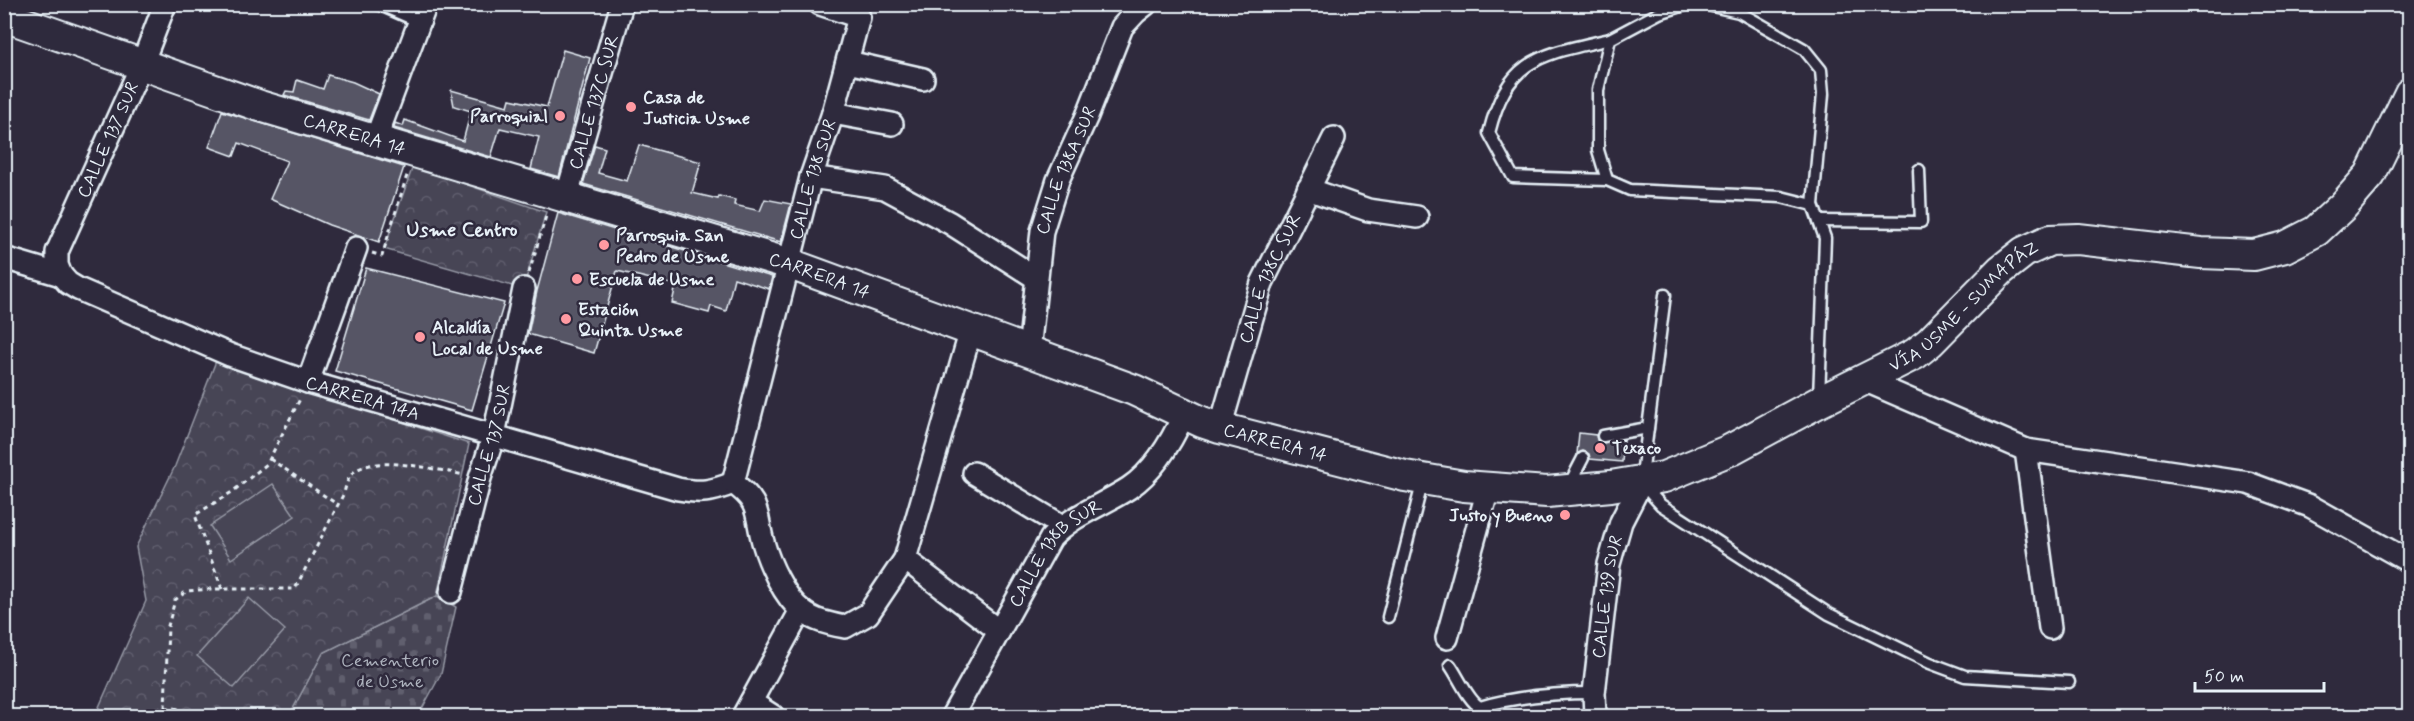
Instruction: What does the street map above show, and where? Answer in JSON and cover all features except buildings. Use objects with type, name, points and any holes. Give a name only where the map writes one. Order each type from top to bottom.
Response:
[{"type":"street","name":"CALLE 137 SUR","points":[[61,275],[57,265],[57,252],[142,64],[165,4]]},
{"type":"street","name":"CALLE 137C SUR","points":[[559,196],[622,4]]},
{"type":"street","name":"CALLE 138 SUR","points":[[733,483],[811,177],[833,113],[859,17],[820,4]]},
{"type":"street","name":"CALLE 138A SUR","points":[[1029,351],[1042,231],[1058,180],[1087,116],[1122,27],[1146,4]]},
{"type":"street","points":[[375,141],[423,11]]},
{"type":"street","name":"CARRERA 14","points":[[4,16],[260,106],[790,264],[1134,390],[1220,428],[1424,480],[1488,489],[1547,492],[1641,483]]},
{"type":"street","points":[[848,62],[923,79]]},
{"type":"street","name":"VÍA USME - SUMAPÁZ","points":[[1641,483],[1685,470],[1730,450],[1915,354],[1930,342],[2001,270],[2024,252],[2049,240],[2078,239],[2201,253],[2254,255],[2285,247],[2316,231],[2343,206],[2370,175],[2409,93]]},
{"type":"street","points":[[833,113],[892,124]]},
{"type":"street","name":"CALLE 138C SUR","points":[[1220,428],[1262,283],[1335,138]]},
{"type":"street","points":[[811,177],[885,188],[950,223],[1036,278]]},
{"type":"street","points":[[1308,189],[1368,210],[1417,217]]},
{"type":"street","points":[[308,382],[356,248]]},
{"type":"street","name":"CARRERA 14A","points":[[4,258],[61,275],[78,289],[230,355],[308,382],[678,489],[699,493],[733,483]]},
{"type":"street","name":"CALLE 137 SUR","points":[[451,592],[480,478],[494,435],[524,289]]},
{"type":"street","points":[[733,483],[748,494],[758,512],[763,542],[775,576],[801,610],[820,621],[845,627],[868,614],[905,558],[971,330]]},
{"type":"street","points":[[1864,380],[2026,450],[2248,483],[2310,506],[2409,562]]},
{"type":"street","name":"CALLE 138B SUR","points":[[952,717],[1051,538],[1062,526],[1131,487],[1154,464],[1174,435],[1184,414]]},
{"type":"street","points":[[2026,450],[2050,628]]},
{"type":"street","points":[[974,473],[1062,526]]},
{"type":"street","name":"CALLE 139 SUR","points":[[1595,717],[1594,693],[1609,564],[1621,522],[1641,483]]},
{"type":"street","points":[[1447,638],[1488,489]]},
{"type":"street","points":[[905,558],[999,631]]},
{"type":"street","points":[[773,717],[747,709],[801,610]]},
{"type":"lane","points":[[378,4],[408,17],[423,11]]},
{"type":"lane","points":[[1688,4],[1659,13],[1610,39],[1548,54],[1522,68],[1507,86],[1495,111],[1489,133],[1513,177],[1607,180],[1630,190],[1781,197],[1813,205]]},
{"type":"lane","points":[[1703,4],[1739,12],[1804,49],[1821,70],[1823,94],[1813,205],[1825,238],[1819,402]]},
{"type":"lane","points":[[1607,180],[1598,150],[1598,90],[1610,39]]},
{"type":"lane","points":[[1819,221],[1921,222],[1918,170]]},
{"type":"lane","points":[[1665,296],[1641,483],[1661,505],[1829,614],[1929,663],[1965,676],[2068,682]]},
{"type":"lane","points":[[1603,436],[1648,428]]},
{"type":"lane","points":[[1566,490],[1583,458]]},
{"type":"lane","points":[[1388,616],[1424,480]]},
{"type":"lane","points":[[1450,665],[1471,702],[1480,707],[1504,700],[1557,693],[1594,693]]},
{"type":"path","points":[[356,248],[382,256],[414,153]]},
{"type":"path","points":[[524,289],[559,196]]},
{"type":"path","points":[[222,589],[195,515],[232,492],[267,464],[308,382]]},
{"type":"path","points":[[270,459],[338,505]]},
{"type":"path","points":[[165,708],[168,626],[176,600],[187,591],[295,589],[353,472],[364,466],[411,464],[480,478]]},
{"type":"path","points":[[149,717],[165,708],[175,707],[192,717]]},
{"type":"green space","points":[[413,166],[546,212],[523,289],[384,249]]},
{"type":"green space","points":[[216,361],[469,444],[437,596],[323,653],[289,716],[95,716],[146,601],[136,547],[175,466]]},
{"type":"green space","points":[[273,484],[295,516],[231,559],[210,526]]},
{"type":"green space","name":"Cementerio de Usme","points":[[437,596],[456,607],[441,674],[418,716],[289,716],[323,653]]},
{"type":"green space","points":[[249,598],[285,630],[234,688],[197,656]]},
{"type":"place","name":"Casa de Justicia Usme","points":[[631,107]]},
{"type":"place","name":"Parroquial","points":[[560,116]]},
{"type":"place","name":"Parroquia San Pedro de Usme","points":[[604,245]]},
{"type":"place","name":"Escuela de Usme","points":[[577,279]]},
{"type":"place","name":"Estación Quinta Usme","points":[[566,319]]},
{"type":"place","name":"Alcaldía Local de Usme","points":[[420,337]]},
{"type":"place","name":"Texaco","points":[[1600,448]]},
{"type":"place","name":"Justo y Bueno","points":[[1565,515]]},
{"type":"district","name":"Usme Centro","points":[[462,229]]}]
